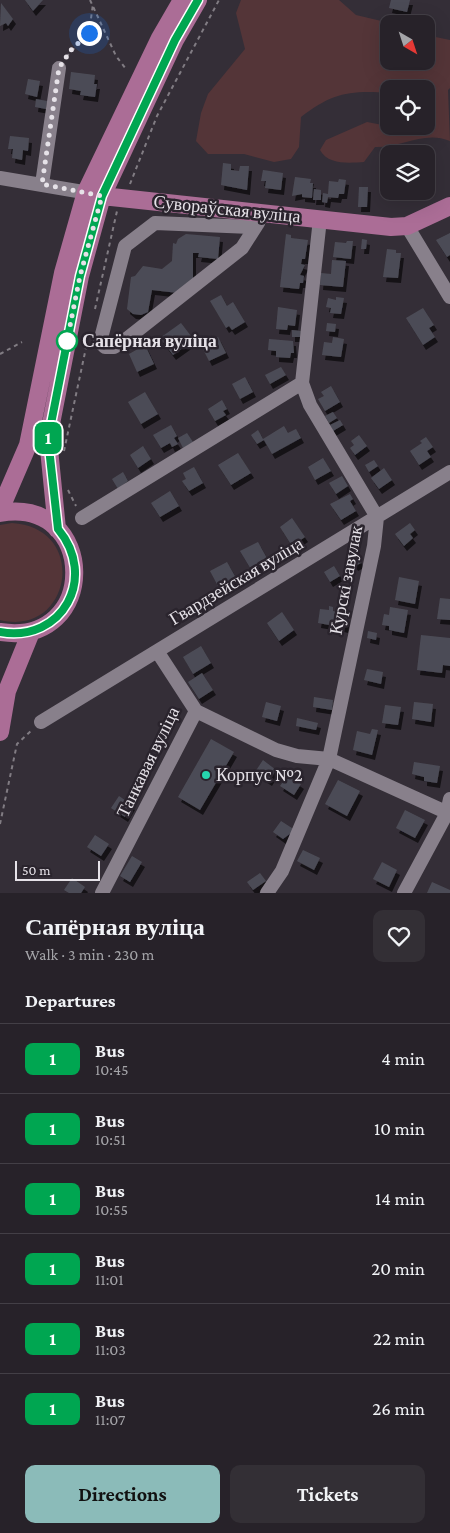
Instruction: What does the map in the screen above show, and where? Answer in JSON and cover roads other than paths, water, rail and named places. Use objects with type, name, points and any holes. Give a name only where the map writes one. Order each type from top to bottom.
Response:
[{"type":"main road","points":[[0,510],[28,445],[63,273],[160,38],[182,0]]},
{"type":"main road","points":[[58,529],[48,439],[94,194],[198,0]]},
{"type":"main road","name":"Сувораўская вуліца","points":[[94,194],[260,217],[320,219],[372,226],[407,226],[450,206]]},
{"type":"main road","points":[[0,514],[30,514],[45,520],[58,529],[74,556],[76,567],[74,588],[58,616],[41,628],[31,632],[0,632]]},
{"type":"main road","points":[[0,732],[8,691],[31,632]]},
{"type":"street","points":[[42,184],[59,68]]},
{"type":"street","name":"Сувораўская вуліца","points":[[0,178],[94,194]]},
{"type":"street","points":[[260,217],[242,248],[124,341],[114,347],[105,347],[100,342],[125,246],[155,223],[251,227],[260,217]]},
{"type":"street","name":"Курскі завулак","points":[[267,893],[282,871],[329,759],[374,546],[377,517],[310,405],[302,383],[320,219]]},
{"type":"street","points":[[407,226],[450,297]]},
{"type":"street","points":[[82,518],[302,383]]},
{"type":"street","name":"Гвардзейская вуліца","points":[[41,722],[450,472]]},
{"type":"street","name":"Танкавая вуліца","points":[[102,893],[196,711],[157,651]]},
{"type":"street","points":[[196,711],[276,750],[297,756],[329,759],[449,809],[404,893]]},
{"type":"place","name":"Сапёрная вуліца","points":[[67,341]]},
{"type":"place","name":"Корпус №2","points":[[206,775]]}]
